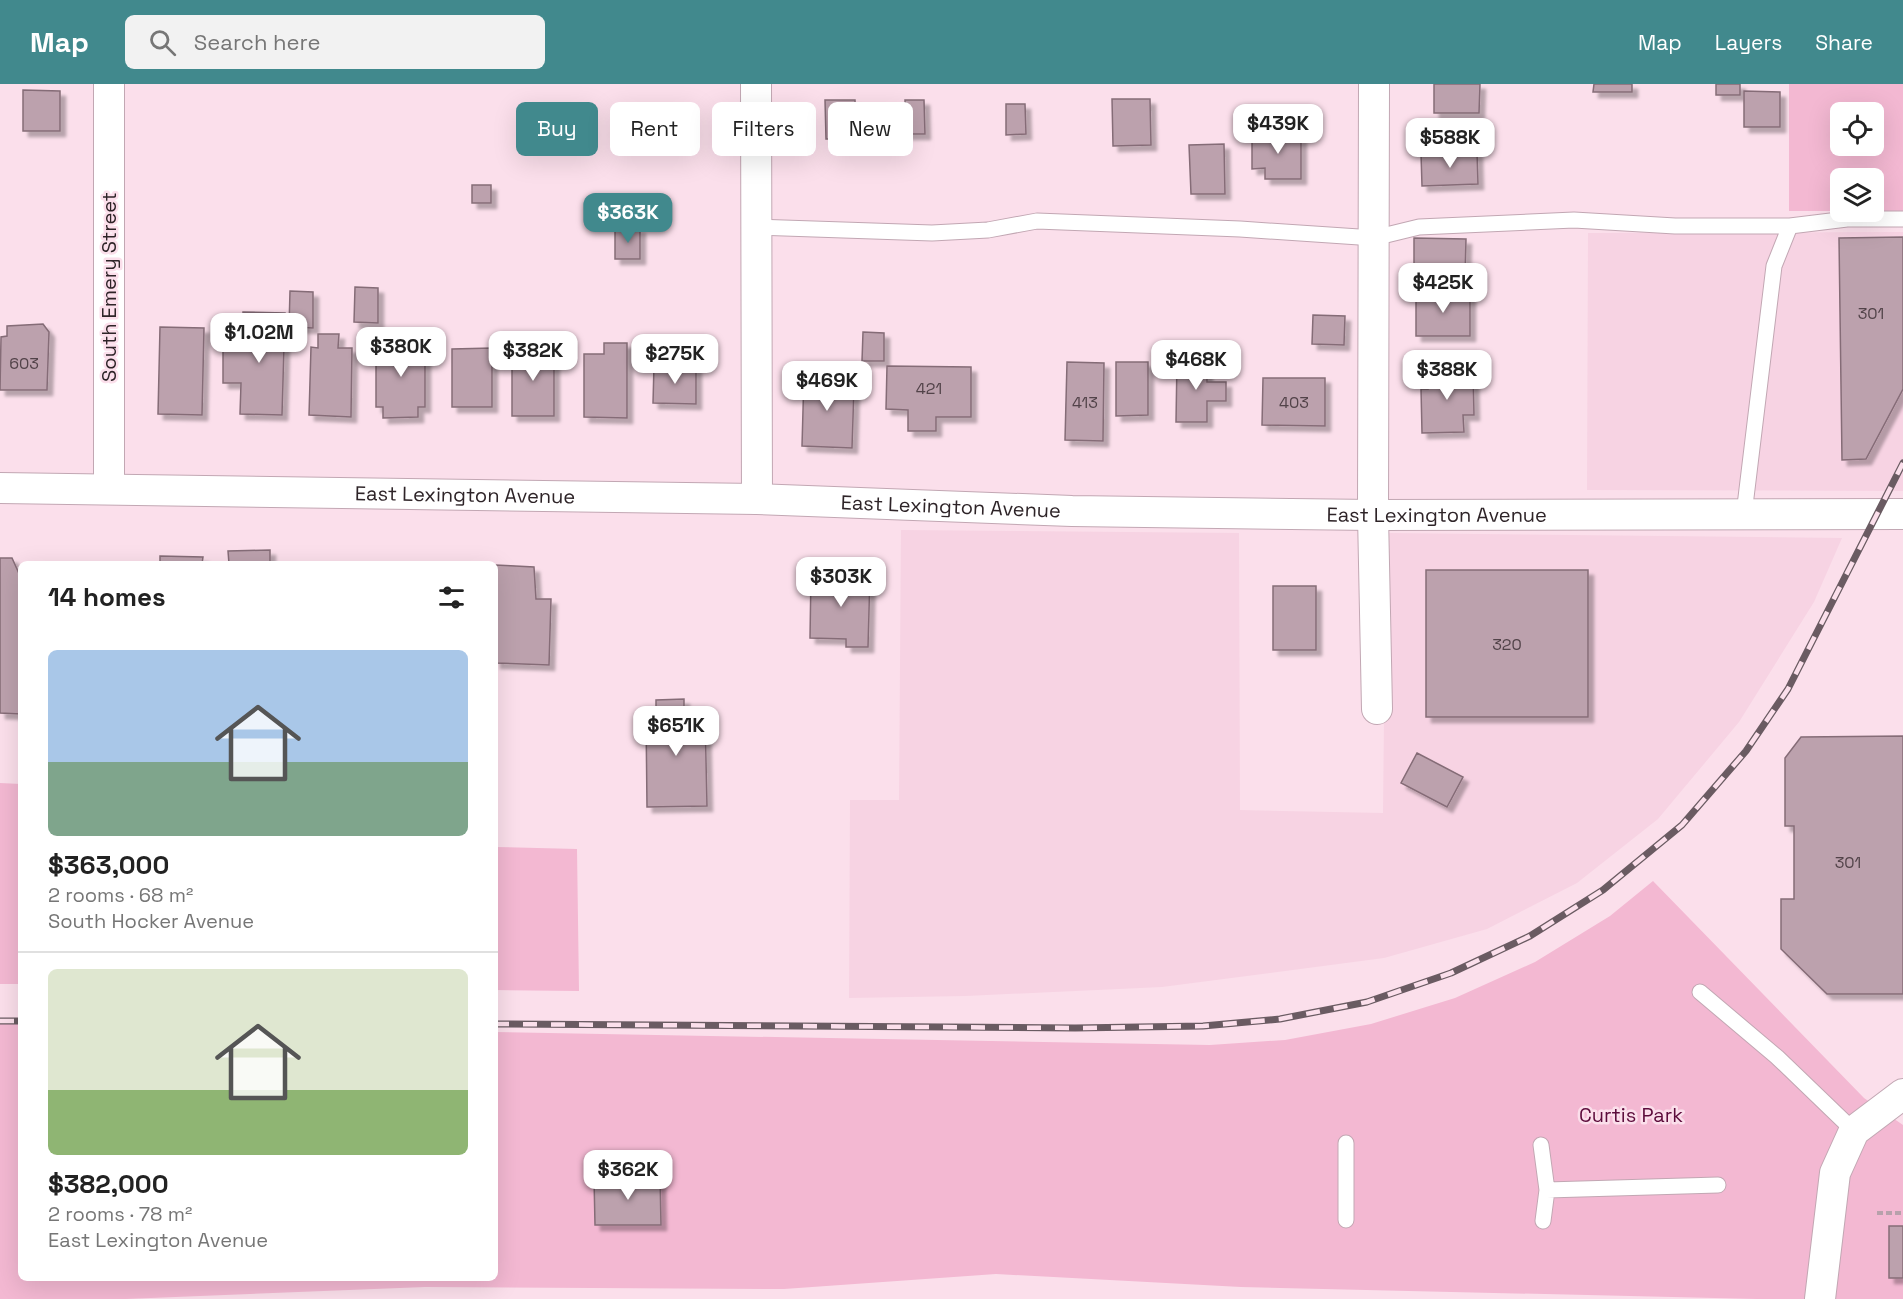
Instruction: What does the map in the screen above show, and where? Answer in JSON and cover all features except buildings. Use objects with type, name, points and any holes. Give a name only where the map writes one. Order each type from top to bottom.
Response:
[{"type":"street","name":"South Emery Street","points":[[109,489],[110,84]]},
{"type":"street","points":[[756,84],[757,499]]},
{"type":"street","points":[[1374,84],[1373,515],[1377,709]]},
{"type":"street","name":"East Lexington Avenue","points":[[0,488],[757,499],[1072,511],[1373,515],[1903,514]]},
{"type":"street","points":[[1820,1299],[1835,1173],[1854,1131],[1903,1094]]},
{"type":"lane","points":[[756,227],[932,233],[988,230],[1037,221],[1374,238],[1419,227],[1574,220],[1675,226],[1790,226],[1847,219],[1903,219]]},
{"type":"lane","points":[[1744,514],[1774,266],[1790,226]]},
{"type":"lane","points":[[1700,992],[1777,1057],[1854,1131]]},
{"type":"lane","points":[[1346,1143],[1346,1220]]},
{"type":"lane","points":[[1541,1145],[1548,1190],[1543,1221]]},
{"type":"lane","points":[[1548,1190],[1718,1185]]},
{"type":"path","points":[[1877,1213],[1903,1213]]},
{"type":"shaded area","points":[[1903,232],[1903,491],[1587,490],[1588,233]]},
{"type":"shaded area","points":[[901,530],[1239,533],[1240,810],[1383,813],[1386,533],[1842,538],[1814,602],[1739,722],[1658,819],[1577,883],[1487,929],[1384,958],[1162,987],[966,996],[849,998],[850,800],[899,800]]},
{"type":"green space","points":[[1789,84],[1903,84],[1903,211],[1884,211],[1884,168],[1830,168],[1830,211],[1789,211]]},
{"type":"green space","points":[[0,783],[18,784],[18,984],[0,984]]},
{"type":"green space","points":[[498,847],[577,849],[579,991],[498,990]]},
{"type":"green space","name":"Curtis Park","points":[[1653,881],[1864,1098],[1903,1125],[1903,1299],[1757,1299],[1241,1287],[996,1274],[784,1289],[425,1287],[126,1299],[0,1299],[0,1023],[18,1023],[18,1281],[498,1281],[498,1032],[1210,1045],[1285,1040],[1371,1024],[1455,998],[1535,962],[1610,916]]},
{"type":"railway","points":[[498,1024],[1075,1028],[1203,1026],[1280,1019],[1367,1002],[1451,973],[1530,936],[1603,890],[1682,825],[1746,751],[1788,689],[1903,463]]},
{"type":"railway","points":[[0,1021],[18,1021]]}]
